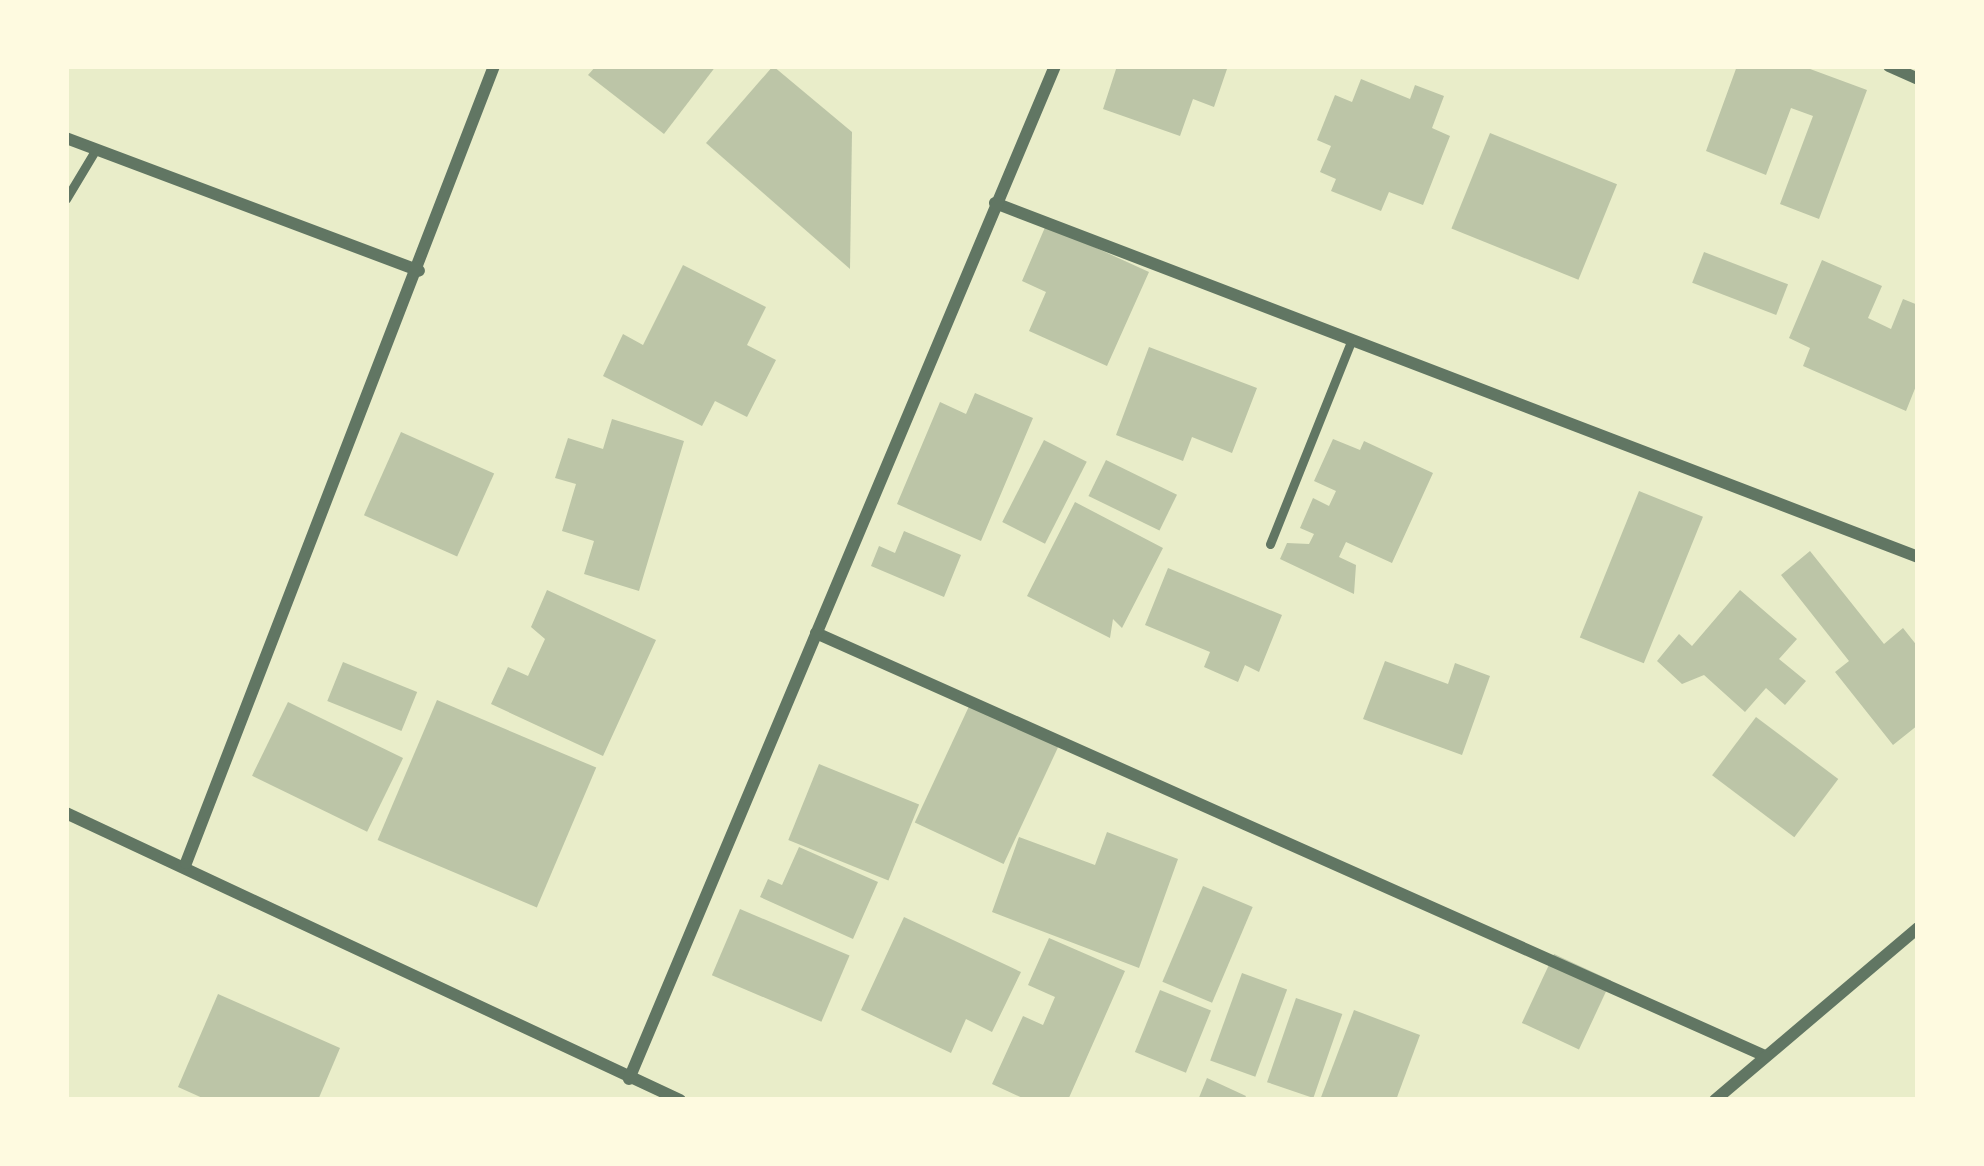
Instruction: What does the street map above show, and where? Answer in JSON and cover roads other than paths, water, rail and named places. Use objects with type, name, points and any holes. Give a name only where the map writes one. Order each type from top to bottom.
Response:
[{"type":"street","points":[[186,863],[419,271],[494,66]]},
{"type":"street","points":[[628,1079],[1055,66]]},
{"type":"street","points":[[1889,66],[1918,79]]},
{"type":"street","points":[[66,138],[419,271]]},
{"type":"street","points":[[995,203],[1918,557]]},
{"type":"street","points":[[816,633],[1763,1055]]},
{"type":"street","points":[[66,813],[186,863],[680,1100]]},
{"type":"street","points":[[1715,1100],[1918,928]]},
{"type":"lane","points":[[66,199],[96,149]]},
{"type":"lane","points":[[1270,544],[1352,339]]}]
